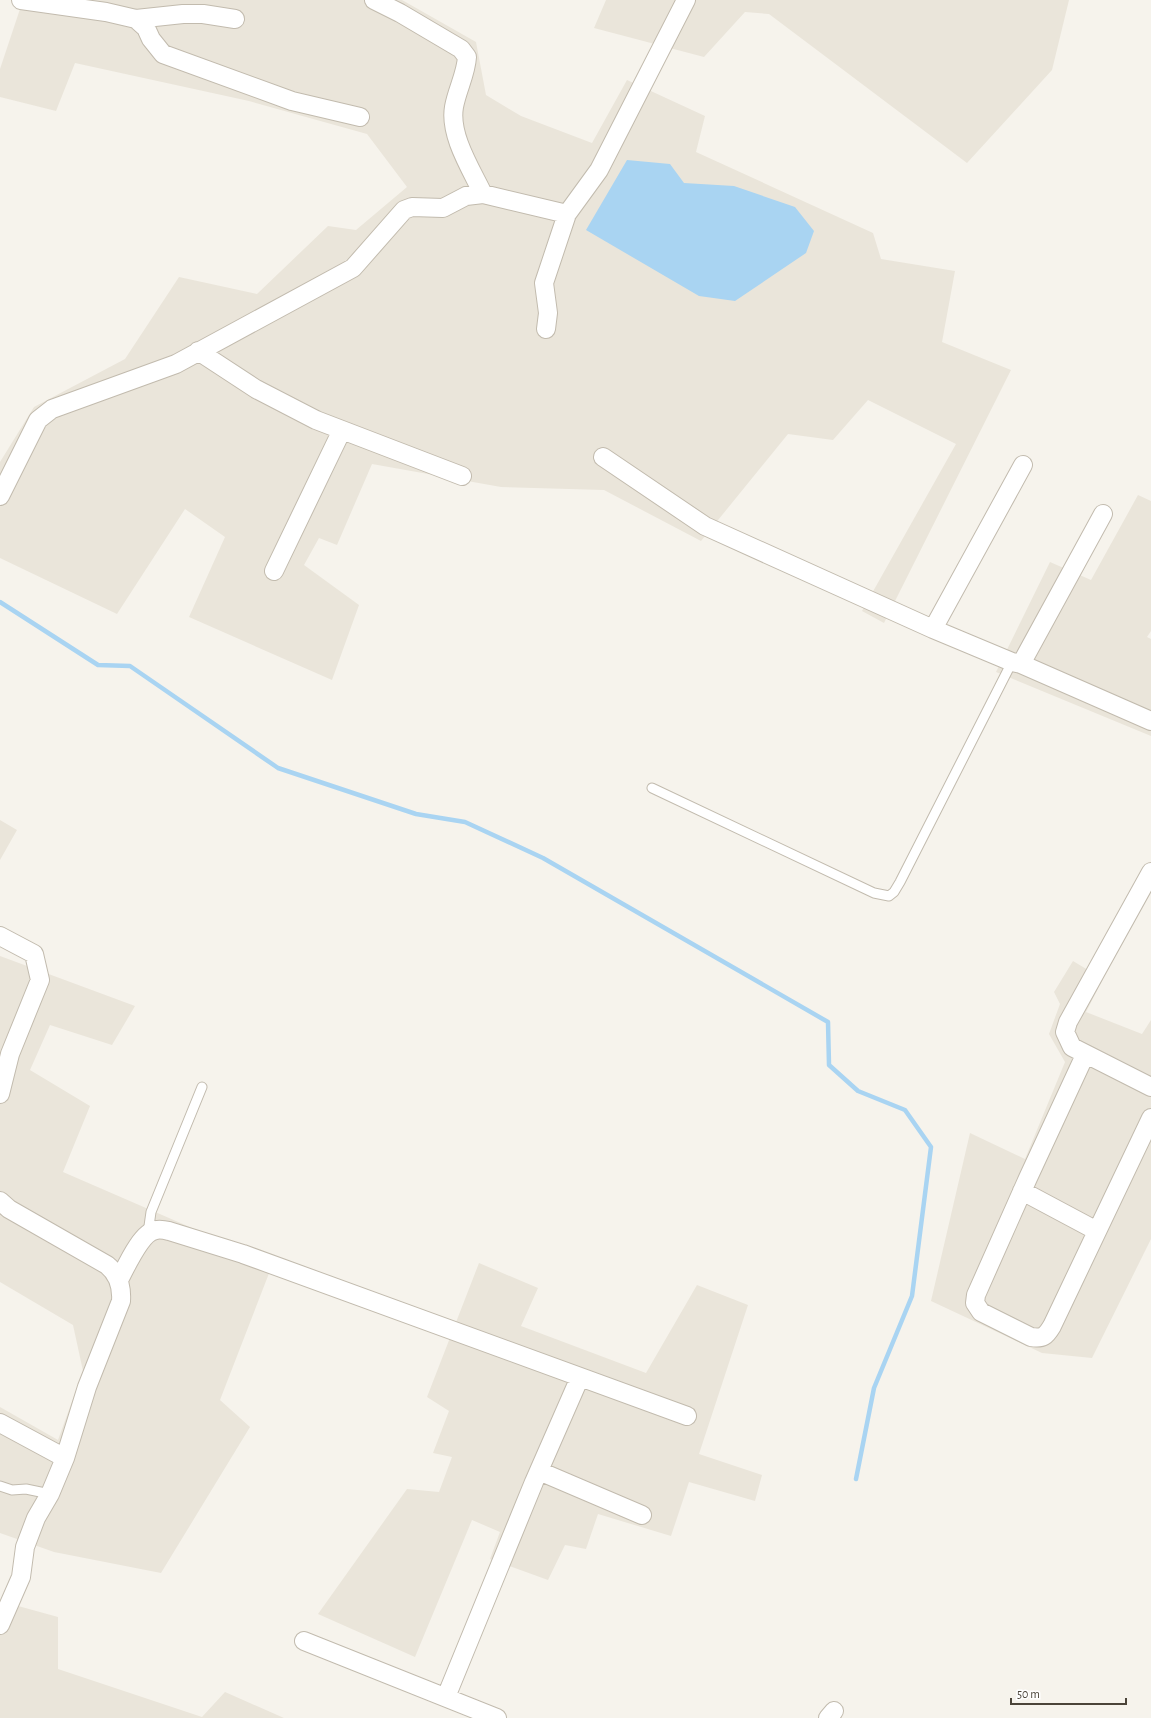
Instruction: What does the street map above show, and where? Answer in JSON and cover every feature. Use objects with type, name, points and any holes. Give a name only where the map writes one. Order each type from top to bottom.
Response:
[{"type":"street","points":[[21,0],[106,12],[136,20],[183,14],[203,14],[235,19]]},
{"type":"street","points":[[374,0],[400,13],[461,50],[467,57],[452,122],[457,140],[483,194]]},
{"type":"street","points":[[546,329],[548,313],[544,283],[567,214],[599,170],[686,0]]},
{"type":"street","points":[[136,20],[146,28],[151,39],[163,54],[292,102],[360,117]]},
{"type":"street","points":[[0,496],[38,420],[52,409],[176,364],[353,268],[404,210],[412,207],[444,208],[466,196],[483,194],[567,214]]},
{"type":"street","points":[[198,351],[256,389],[316,420],[462,476]]},
{"type":"street","points":[[274,571],[342,430]]},
{"type":"street","points":[[603,457],[704,526],[933,629],[1017,663],[1151,721]]},
{"type":"street","points":[[933,629],[1023,465]]},
{"type":"street","points":[[1017,663],[1103,514]]},
{"type":"street","points":[[1151,872],[1068,1022],[1065,1032],[1072,1047],[1085,1055],[1151,1087]]},
{"type":"street","points":[[0,936],[34,954],[40,980],[10,1054],[0,1094]]},
{"type":"street","points":[[1085,1055],[976,1295],[976,1303],[981,1312],[1031,1337],[1040,1338],[1046,1335],[1052,1326],[1151,1118]]},
{"type":"street","points":[[1022,1191],[1097,1231]]},
{"type":"street","points":[[0,1201],[9,1209],[107,1264],[114,1270],[122,1291],[121,1301],[88,1387],[65,1458],[50,1494],[36,1518],[25,1547],[21,1577],[0,1625]]},
{"type":"street","points":[[118,1280],[135,1251],[148,1233],[156,1230],[169,1231],[243,1254],[687,1416]]},
{"type":"street","points":[[446,1697],[539,1471],[580,1377]]},
{"type":"street","points":[[0,1423],[65,1458]]},
{"type":"street","points":[[539,1471],[642,1515]]},
{"type":"street","points":[[304,1642],[497,1718]]},
{"type":"lane","points":[[652,788],[874,894],[889,896],[894,892],[900,882],[1017,663]]},
{"type":"lane","points":[[148,1233],[151,1212],[202,1087]]},
{"type":"lane","points":[[0,1486],[12,1490],[26,1489],[50,1494]]},
{"type":"shaded area","points":[[23,0],[402,0],[476,42],[486,95],[521,116],[592,143],[627,80],[705,116],[696,152],[873,233],[881,259],[955,271],[942,342],[1011,370],[884,623],[862,611],[956,444],[868,400],[833,440],[788,434],[701,541],[604,490],[501,487],[372,464],[337,545],[319,538],[304,565],[359,605],[332,680],[189,617],[225,537],[185,509],[117,614],[0,558],[0,462],[34,407],[125,359],[179,277],[257,294],[328,226],[356,230],[407,187],[367,134],[249,101],[75,63],[56,111],[0,97],[0,69]]},
{"type":"shaded area","points":[[606,0],[1069,0],[1052,70],[967,163],[769,14],[745,12],[704,57],[594,28]]},
{"type":"shaded area","points":[[1138,495],[1151,501],[1151,631],[1147,637],[1151,639],[1151,736],[996,672],[1050,562],[1091,580]]},
{"type":"shaded area","points":[[0,820],[17,830],[0,860]]},
{"type":"shaded area","points":[[0,956],[135,1006],[112,1045],[50,1025],[30,1070],[90,1106],[63,1172],[273,1263],[220,1400],[250,1427],[161,1573],[54,1552],[0,1533],[0,1407],[58,1440],[83,1371],[73,1325],[0,1282]]},
{"type":"shaded area","points":[[1073,961],[1103,979],[1086,1012],[1142,1034],[1151,1020],[1151,1239],[1092,1358],[1042,1353],[931,1301],[970,1133],[1025,1159],[1065,1062],[1049,1034],[1060,1004],[1054,992]]},
{"type":"shaded area","points":[[479,1263],[538,1288],[521,1326],[646,1373],[697,1285],[748,1305],[699,1454],[762,1475],[755,1501],[689,1482],[671,1536],[598,1514],[586,1549],[565,1545],[548,1580],[490,1559],[500,1532],[472,1520],[415,1657],[318,1614],[407,1489],[439,1492],[452,1457],[433,1453],[449,1411],[427,1397]]},
{"type":"shaded area","points":[[0,1601],[58,1617],[58,1669],[202,1717],[225,1692],[284,1718],[0,1718]]},
{"type":"water","points":[[627,160],[670,164],[684,183],[734,186],[795,207],[814,231],[806,253],[735,301],[699,296],[586,230]]},
{"type":"waterway","points":[[0,602],[98,665],[130,666],[278,768],[416,814],[465,822],[543,858],[828,1022],[829,1065],[858,1091],[905,1110],[931,1147],[912,1296],[874,1388],[856,1479]]}]
